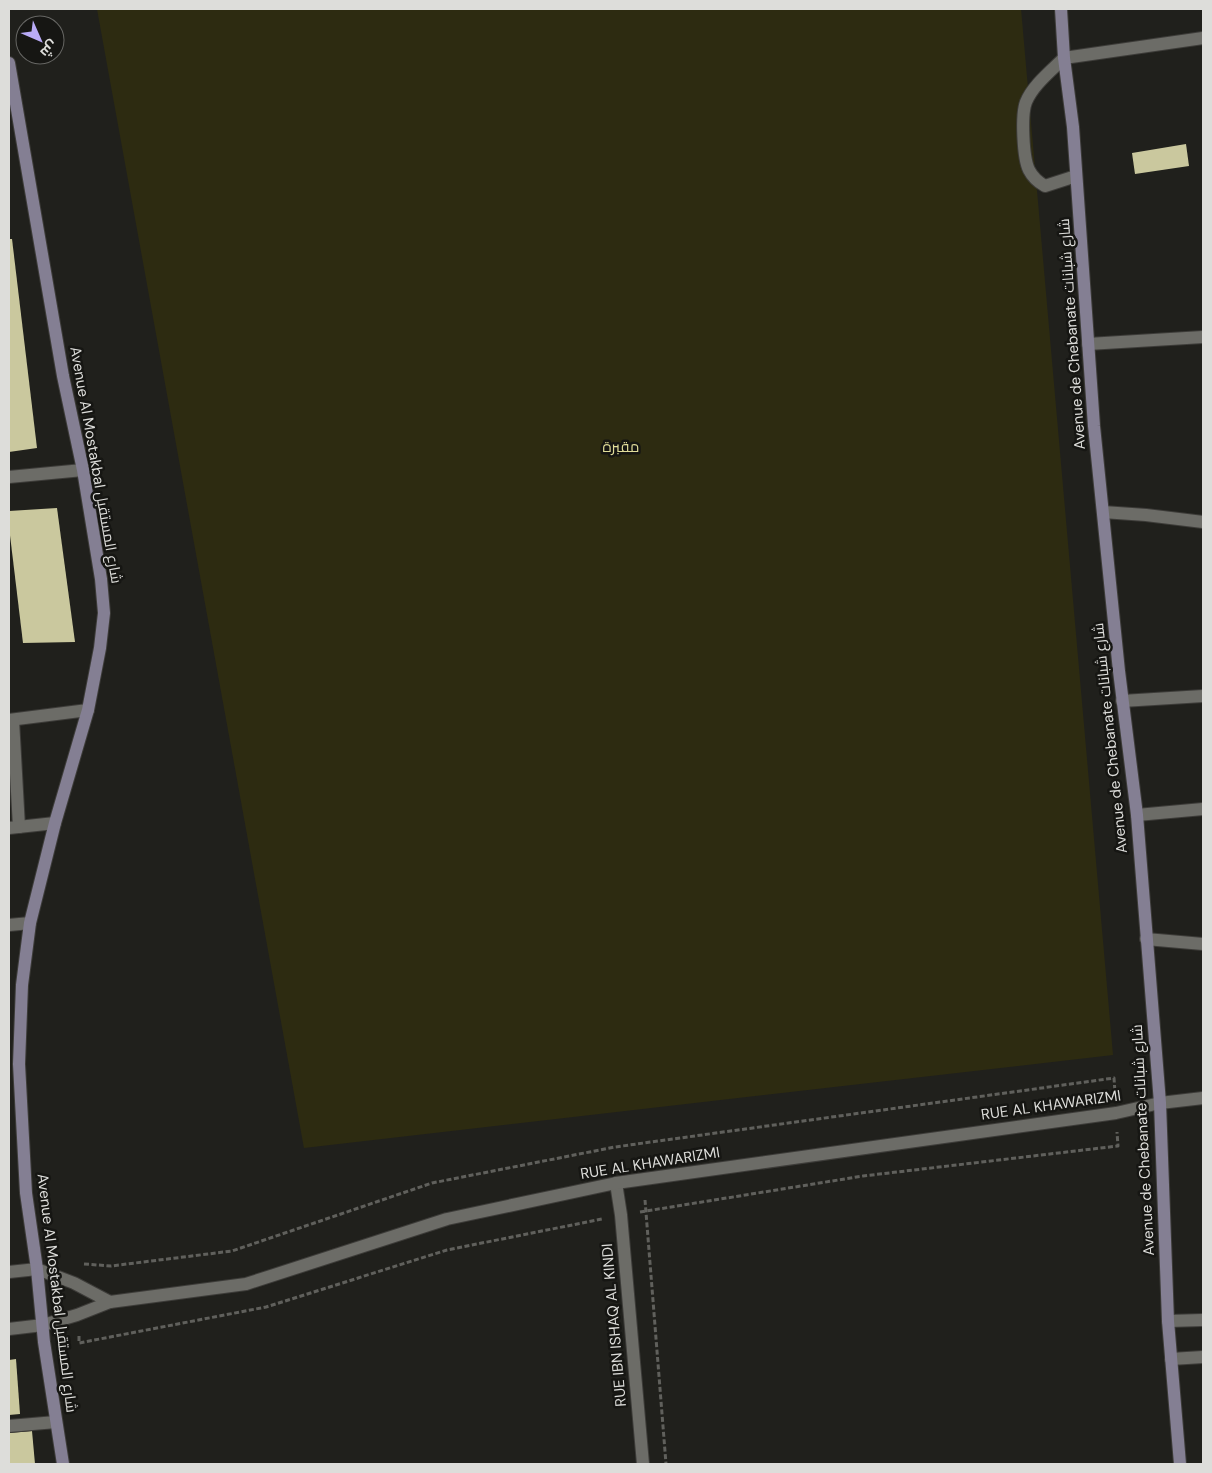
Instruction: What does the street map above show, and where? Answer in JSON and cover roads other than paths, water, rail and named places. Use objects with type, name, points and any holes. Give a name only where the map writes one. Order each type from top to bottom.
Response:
[{"type":"street","name":"Avenue de Chebanate شارع شبانات","points":[[1061,9],[1103,512],[1122,701],[1137,815],[1160,1103],[1168,1321],[1180,1464]]},
{"type":"street","points":[[1076,176],[1045,186],[1036,181],[1029,169],[1023,114],[1030,94],[1064,58],[1203,38]]},
{"type":"street","name":"Avenue Al Mostakbal شارع المستقبل","points":[[9,63],[63,376],[83,470],[101,579],[104,614],[100,648],[88,710],[55,824],[30,923],[22,985],[19,1064],[26,1193],[63,1464]]},
{"type":"street","points":[[1088,344],[1203,337]]},
{"type":"street","points":[[9,477],[83,470]]},
{"type":"street","points":[[1103,512],[1203,522]]},
{"type":"street","points":[[1122,701],[1203,696]]},
{"type":"street","points":[[55,824],[14,828],[11,720],[88,710]]},
{"type":"street","points":[[1137,815],[1203,809]]},
{"type":"street","points":[[9,925],[30,923]]},
{"type":"street","points":[[1146,939],[1203,944]]},
{"type":"street","name":"RUE AL KHAWARIZMI","points":[[9,1329],[43,1325],[77,1315],[110,1302],[246,1284],[447,1219],[616,1183],[1116,1113],[1160,1103],[1203,1098]]},
{"type":"street","name":"RUE IBN ISHAQ AL KINDI","points":[[616,1183],[643,1464]]},
{"type":"street","points":[[9,1272],[37,1269],[74,1283],[110,1302]]},
{"type":"street","points":[[1168,1321],[1203,1320]]},
{"type":"street","points":[[1171,1359],[1203,1357]]},
{"type":"street","points":[[9,1426],[56,1422]]},
{"type":"park label","name":"مقبرة","points":[[621,447]]}]
